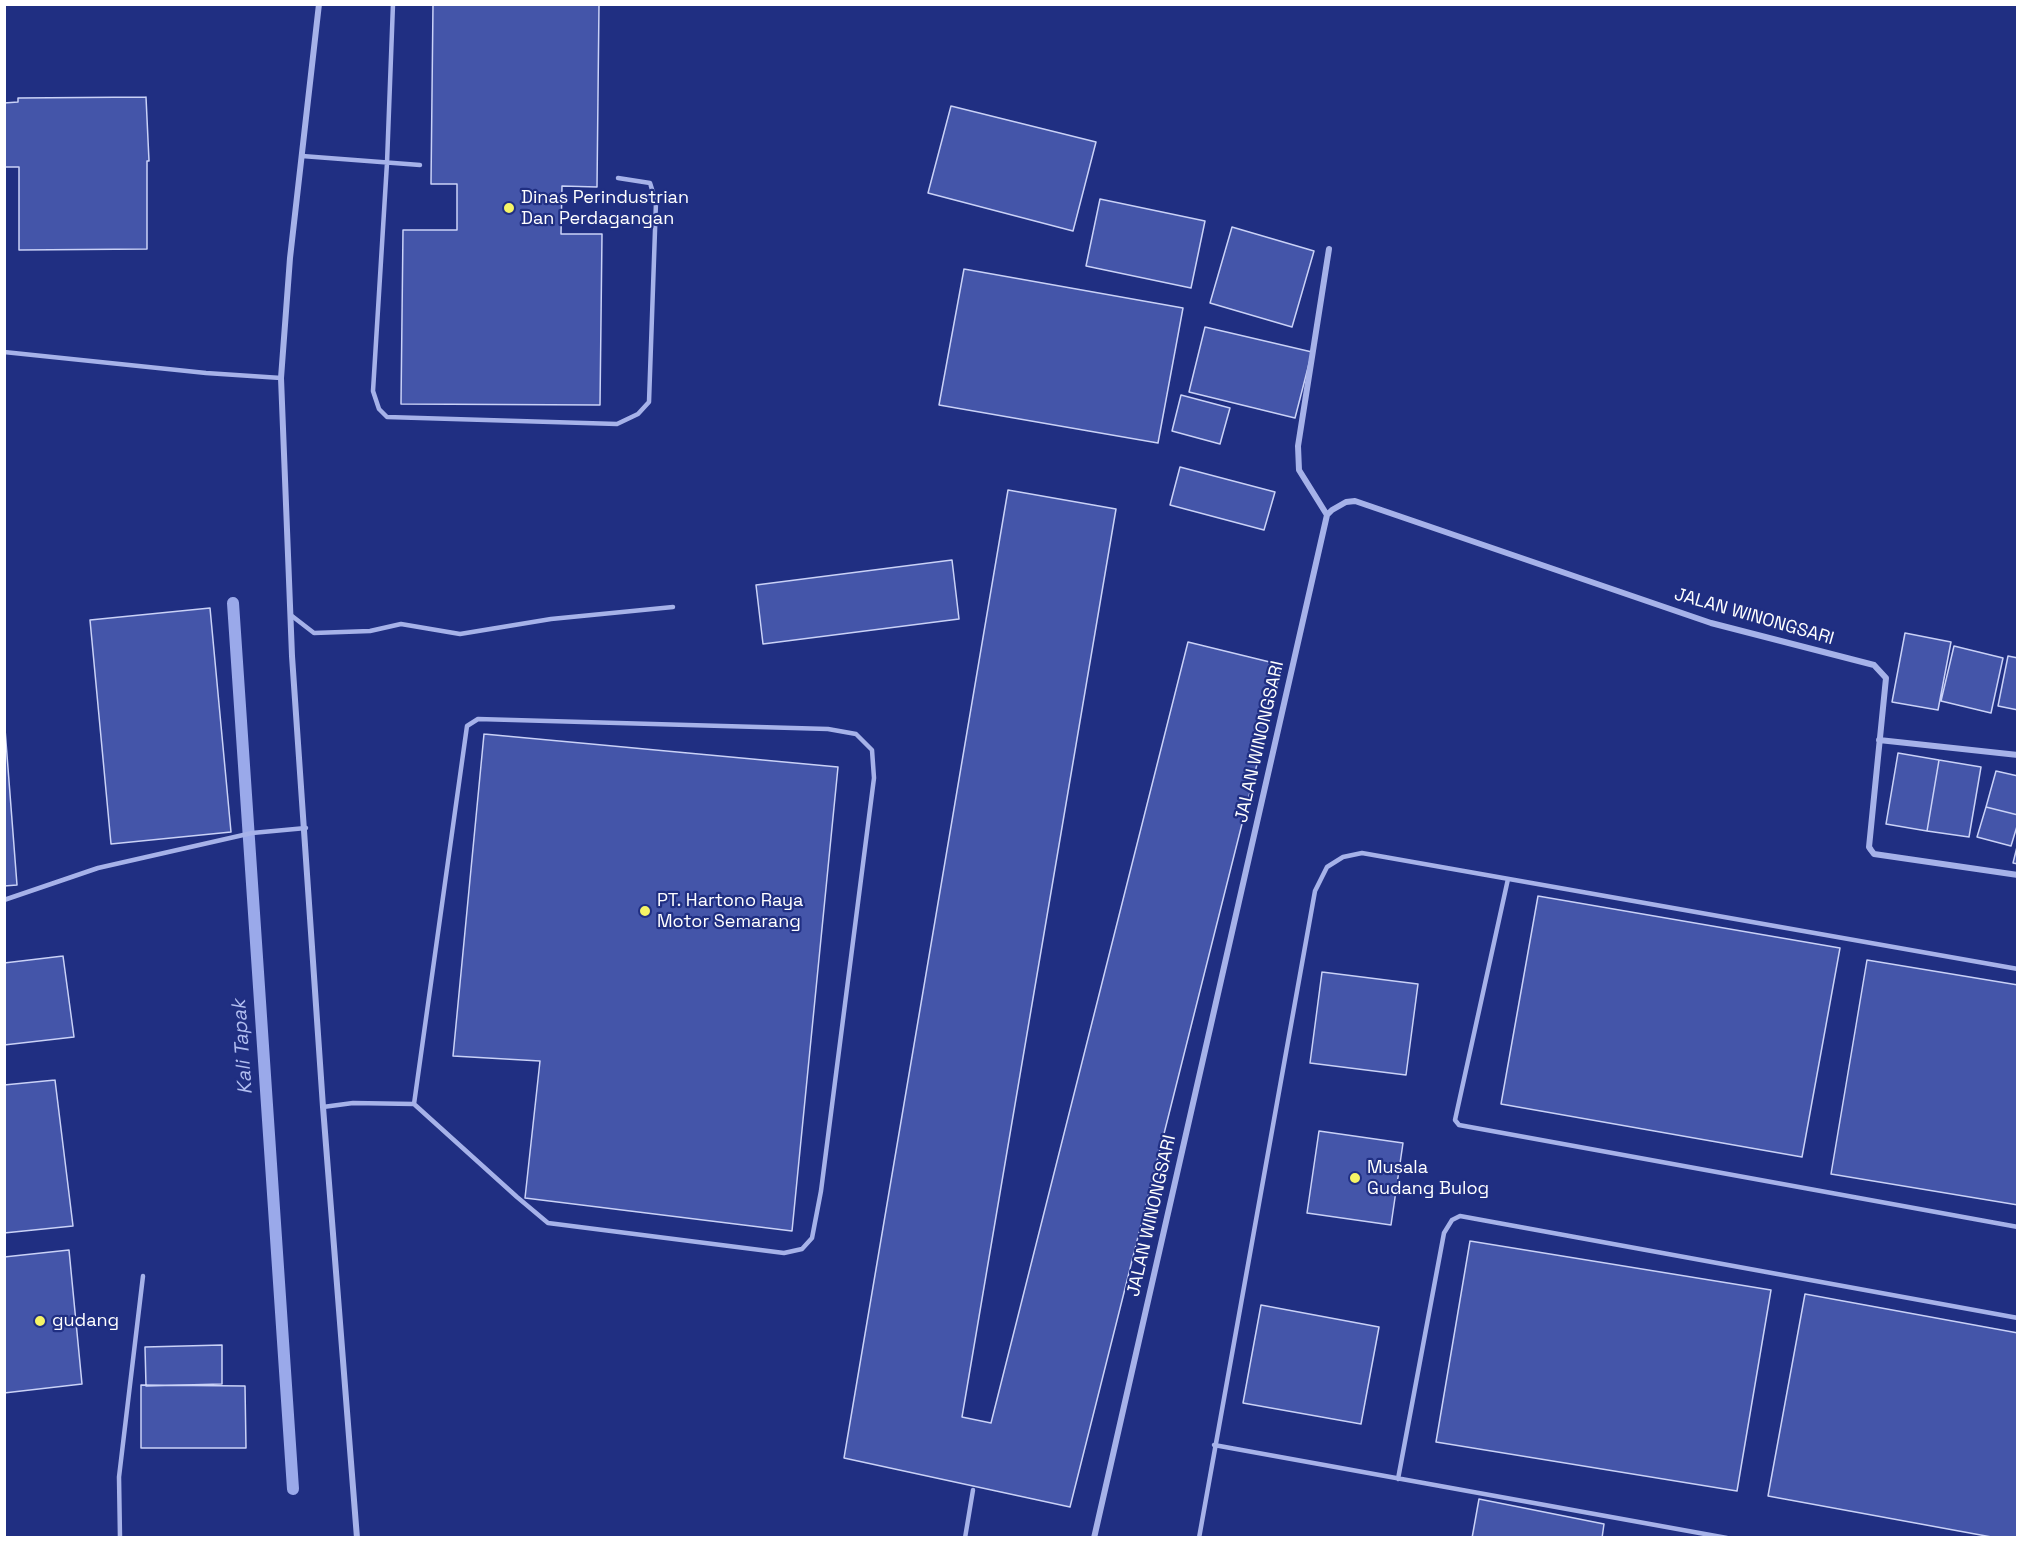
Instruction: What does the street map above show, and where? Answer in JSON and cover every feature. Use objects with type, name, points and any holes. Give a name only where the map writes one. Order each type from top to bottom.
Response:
[{"type":"street","points":[[319,4],[290,258],[282,378],[292,656],[306,828],[323,1107],[357,1538]]},
{"type":"street","points":[[1327,515],[1299,470],[1298,446],[1329,249]]},
{"type":"street","name":"JALAN WINONGSARI","points":[[1094,1538],[1327,515],[1346,502],[1354,501],[1711,623],[1874,665],[1886,678],[1879,740]]},
{"type":"street","points":[[2018,755],[1879,740],[1869,847],[1874,854],[2018,875]]},
{"type":"lane","points":[[393,4],[387,163],[373,391],[379,409],[387,417],[617,424],[638,414],[644,408],[649,402],[656,201],[650,183],[618,178]]},
{"type":"lane","points":[[302,156],[420,165]]},
{"type":"lane","points":[[4,351],[206,373],[282,378]]},
{"type":"lane","points":[[292,616],[314,633],[370,631],[401,624],[460,634],[551,619],[673,607]]},
{"type":"lane","points":[[323,1107],[353,1103],[414,1104],[548,1223],[784,1253],[802,1249],[812,1238],[821,1191],[872,789],[872,750],[856,734],[828,729],[477,719],[467,726],[414,1104]]},
{"type":"lane","points":[[4,900],[98,868],[252,833],[306,828]]},
{"type":"lane","points":[[1199,1538],[1315,891],[1327,867],[1343,857],[1362,853],[2018,969]]},
{"type":"lane","points":[[1508,879],[1455,1120],[1462,1127],[2018,1227]]},
{"type":"lane","points":[[1398,1479],[1444,1233],[1452,1220],[1460,1216],[2018,1318]]},
{"type":"lane","points":[[120,1538],[119,1477],[143,1276]]},
{"type":"lane","points":[[1214,1445],[1727,1538]]},
{"type":"lane","points":[[965,1538],[973,1490]]},
{"type":"building","name":"Dinas Perindustrian Dan Perdagangan","points":[[433,4],[599,4],[597,187],[562,186],[561,234],[602,234],[600,405],[401,404],[403,230],[457,230],[457,184],[431,184]]},
{"type":"building","points":[[146,97],[149,161],[147,161],[147,249],[19,250],[19,167],[4,167],[4,103],[18,102],[18,98]]},
{"type":"building","points":[[951,106],[1096,142],[1073,231],[928,193]]},
{"type":"building","points":[[1100,199],[1205,221],[1191,288],[1086,266]]},
{"type":"building","points":[[1232,227],[1314,251],[1292,327],[1210,303]]},
{"type":"building","points":[[964,269],[1183,308],[1158,443],[939,405]]},
{"type":"building","points":[[1205,327],[1312,352],[1295,418],[1189,392]]},
{"type":"building","points":[[1181,395],[1230,408],[1220,444],[1172,431]]},
{"type":"building","points":[[1180,467],[1275,492],[1264,530],[1170,505]]},
{"type":"building","points":[[1008,490],[1116,509],[962,1417],[991,1423],[1188,642],[1282,665],[1070,1507],[844,1458]]},
{"type":"building","points":[[952,560],[959,619],[763,644],[756,585]]},
{"type":"building","points":[[210,608],[231,832],[111,844],[90,620]]},
{"type":"building","points":[[1905,633],[1951,642],[1938,710],[1892,702]]},
{"type":"building","points":[[1954,646],[2003,658],[1991,713],[1941,701]]},
{"type":"building","points":[[2008,656],[2018,658],[2018,710],[1998,706]]},
{"type":"building","points":[[4,716],[17,885],[4,886]]},
{"type":"building","name":"PT. Hartono Raya Motor Semarang","points":[[484,734],[838,767],[792,1231],[525,1198],[540,1061],[453,1056]]},
{"type":"building","points":[[1898,753],[1939,760],[1927,831],[1886,824]]},
{"type":"building","points":[[1939,760],[1981,767],[1969,837],[1927,831]]},
{"type":"building","points":[[1996,771],[2018,776],[2018,815],[1986,807]]},
{"type":"building","points":[[1986,807],[2018,815],[2011,846],[1977,837]]},
{"type":"building","points":[[2018,843],[2018,864],[2013,863]]},
{"type":"building","points":[[1538,896],[1840,948],[1802,1157],[1501,1104]]},
{"type":"building","points":[[63,956],[74,1037],[4,1045],[4,963]]},
{"type":"building","points":[[1867,960],[2018,985],[2018,1205],[1831,1174]]},
{"type":"building","points":[[1322,972],[1418,984],[1406,1075],[1310,1063]]},
{"type":"building","points":[[55,1080],[73,1226],[4,1233],[4,1085]]},
{"type":"building","name":"Musala Gudang Bulog","points":[[1319,1131],[1403,1143],[1391,1225],[1307,1213]]},
{"type":"building","points":[[1470,1241],[1771,1290],[1737,1491],[1436,1442]]},
{"type":"building","name":"gudang","points":[[69,1250],[82,1384],[4,1393],[4,1257]]},
{"type":"building","points":[[1805,1294],[2018,1333],[2018,1538],[1997,1538],[1768,1496]]},
{"type":"building","points":[[1261,1305],[1379,1327],[1361,1424],[1243,1403]]},
{"type":"building","points":[[222,1345],[222,1384],[146,1386],[145,1347]]},
{"type":"building","points":[[141,1385],[245,1386],[246,1448],[141,1448]]},
{"type":"building","points":[[1479,1499],[1604,1524],[1602,1538],[1472,1538]]},
{"type":"waterway","name":"Kali Tapak","points":[[233,603],[293,1489]]},
{"type":"place","name":"Dinas Perindustrian Dan Perdagangan","points":[[509,208]]},
{"type":"place","name":"PT. Hartono Raya Motor Semarang","points":[[645,911]]},
{"type":"place","name":"Musala Gudang Bulog","points":[[1355,1178]]},
{"type":"place","name":"gudang","points":[[40,1321]]}]
